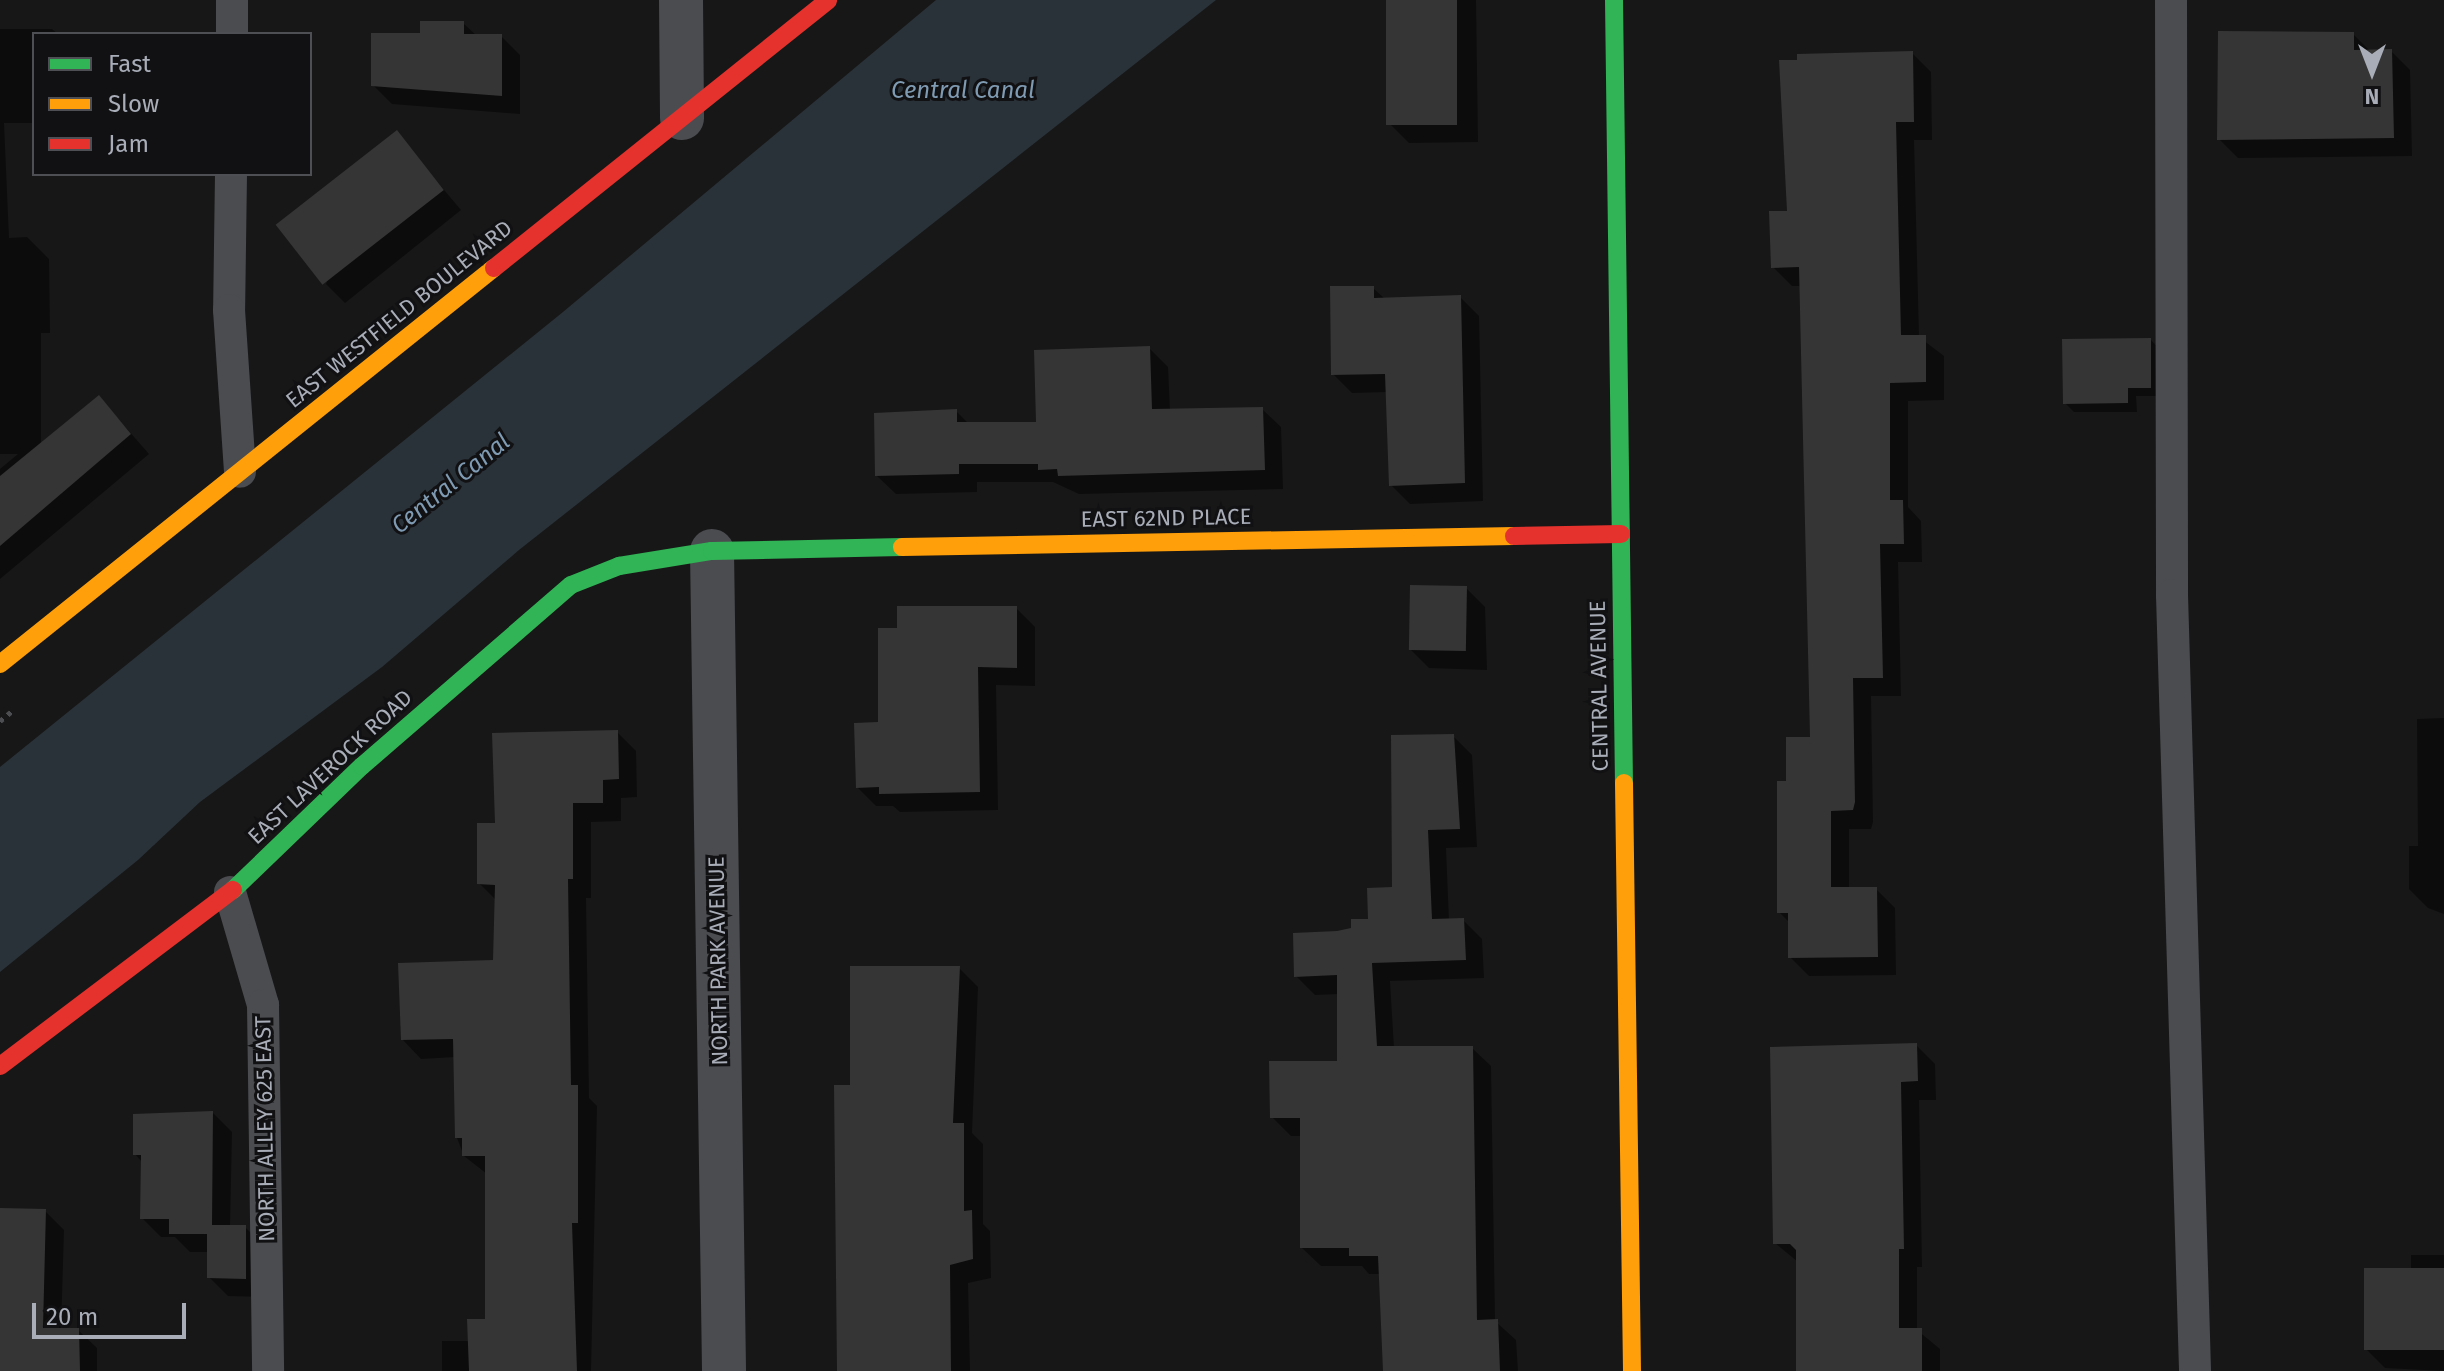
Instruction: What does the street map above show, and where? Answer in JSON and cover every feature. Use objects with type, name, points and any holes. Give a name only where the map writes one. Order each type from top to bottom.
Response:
[{"type":"street","points":[[681,0],[682,118]]},
{"type":"street","name":"EAST WESTFIELD BOULEVARD","points":[[0,664],[828,0]]},
{"type":"street","name":"CENTRAL AVENUE","points":[[1614,0],[1632,1371]]},
{"type":"street","name":"EAST 62ND PLACE","points":[[712,551],[1621,534]]},
{"type":"street","name":"EAST LAVEROCK ROAD","points":[[0,1066],[230,892],[362,766],[571,585],[619,566],[712,551]]},
{"type":"street","name":"NORTH PARK AVENUE","points":[[712,551],[724,1371]]},
{"type":"lane","points":[[232,0],[232,32]]},
{"type":"lane","points":[[2171,0],[2172,595],[2195,1371]]},
{"type":"lane","points":[[231,176],[229,310],[240,472]]},
{"type":"lane","name":"NORTH ALLEY 625 EAST","points":[[230,892],[263,1005],[268,1371]]},
{"type":"water","name":"Central Canal","points":[[936,0],[1216,0],[519,550],[382,667],[200,802],[138,860],[0,972],[0,767],[563,312]]},
{"type":"building","points":[[1386,0],[1457,0],[1457,125],[1386,125]]},
{"type":"building","points":[[420,21],[464,21],[464,34],[502,34],[502,96],[371,86],[371,33],[420,33]]},
{"type":"building","points":[[2218,31],[2354,32],[2354,50],[2392,49],[2394,138],[2217,140]]},
{"type":"building","points":[[1913,51],[1914,122],[1896,122],[1901,335],[1926,335],[1926,382],[1890,383],[1890,500],[1903,500],[1904,544],[1880,544],[1883,678],[1853,678],[1855,802],[1853,810],[1831,811],[1831,887],[1877,887],[1878,957],[1788,958],[1788,913],[1777,913],[1777,781],[1786,781],[1786,737],[1810,737],[1799,267],[1771,268],[1769,211],[1787,211],[1779,60],[1797,60],[1797,54]]},
{"type":"building","points":[[397,130],[444,190],[322,285],[276,225]]},
{"type":"building","points":[[1330,286],[1374,286],[1374,298],[1461,295],[1465,483],[1389,486],[1385,374],[1331,375]]},
{"type":"building","points":[[2151,338],[2151,388],[2128,388],[2128,403],[2063,404],[2062,339]]},
{"type":"building","points":[[1150,346],[1152,409],[1263,407],[1265,470],[1058,476],[1057,469],[1038,470],[1038,464],[959,464],[959,474],[875,476],[874,413],[957,409],[957,422],[1036,422],[1034,350]]},
{"type":"building","points":[[99,395],[131,434],[0,546],[0,476]]},
{"type":"building","points":[[1410,585],[1467,586],[1466,651],[1409,650]]},
{"type":"building","points":[[897,606],[1017,606],[1017,668],[978,667],[980,792],[879,794],[879,787],[856,788],[854,723],[878,722],[878,628],[897,628]]},
{"type":"building","points":[[618,730],[619,779],[603,780],[603,803],[573,803],[573,879],[568,879],[571,1085],[578,1085],[578,1223],[572,1223],[577,1371],[469,1371],[467,1319],[485,1319],[485,1156],[462,1156],[462,1138],[455,1138],[453,1039],[401,1040],[398,963],[493,960],[495,885],[477,884],[477,823],[495,823],[492,733]]},
{"type":"building","points":[[1454,734],[1460,829],[1428,830],[1432,919],[1464,918],[1466,960],[1372,963],[1377,1046],[1473,1046],[1477,1320],[1498,1319],[1500,1371],[1383,1371],[1378,1256],[1349,1256],[1349,1248],[1300,1248],[1300,1118],[1270,1118],[1269,1061],[1337,1061],[1337,975],[1294,977],[1293,933],[1337,931],[1351,928],[1351,919],[1368,919],[1367,888],[1392,887],[1391,735]]},
{"type":"building","points":[[850,966],[960,966],[953,1123],[964,1123],[964,1211],[972,1210],[973,1259],[950,1265],[951,1371],[837,1371],[834,1085],[850,1085]]},
{"type":"building","points":[[1917,1043],[1918,1081],[1901,1082],[1904,1249],[1899,1249],[1899,1328],[1922,1328],[1922,1371],[1796,1371],[1796,1250],[1790,1244],[1773,1244],[1770,1047]]},
{"type":"building","points":[[213,1111],[212,1225],[246,1225],[246,1279],[207,1278],[207,1234],[169,1234],[169,1219],[140,1219],[141,1155],[133,1155],[133,1114]]},
{"type":"building","points":[[0,1208],[46,1209],[43,1328],[79,1328],[80,1371],[0,1371]]},
{"type":"building","points":[[2364,1268],[2444,1268],[2444,1350],[2364,1350]]},
{"type":"traffic: fast","points":[[1614,0],[1624,783]]},
{"type":"traffic: fast","points":[[233,890],[362,766],[571,585],[619,566],[712,551],[902,547]]},
{"type":"traffic: slow","points":[[0,664],[494,268]]},
{"type":"traffic: slow","points":[[902,547],[1514,536]]},
{"type":"traffic: slow","points":[[1624,783],[1632,1371]]},
{"type":"traffic: jam","points":[[494,268],[828,0]]},
{"type":"traffic: jam","points":[[1514,536],[1621,534]]},
{"type":"traffic: jam","points":[[0,1066],[233,890]]}]
